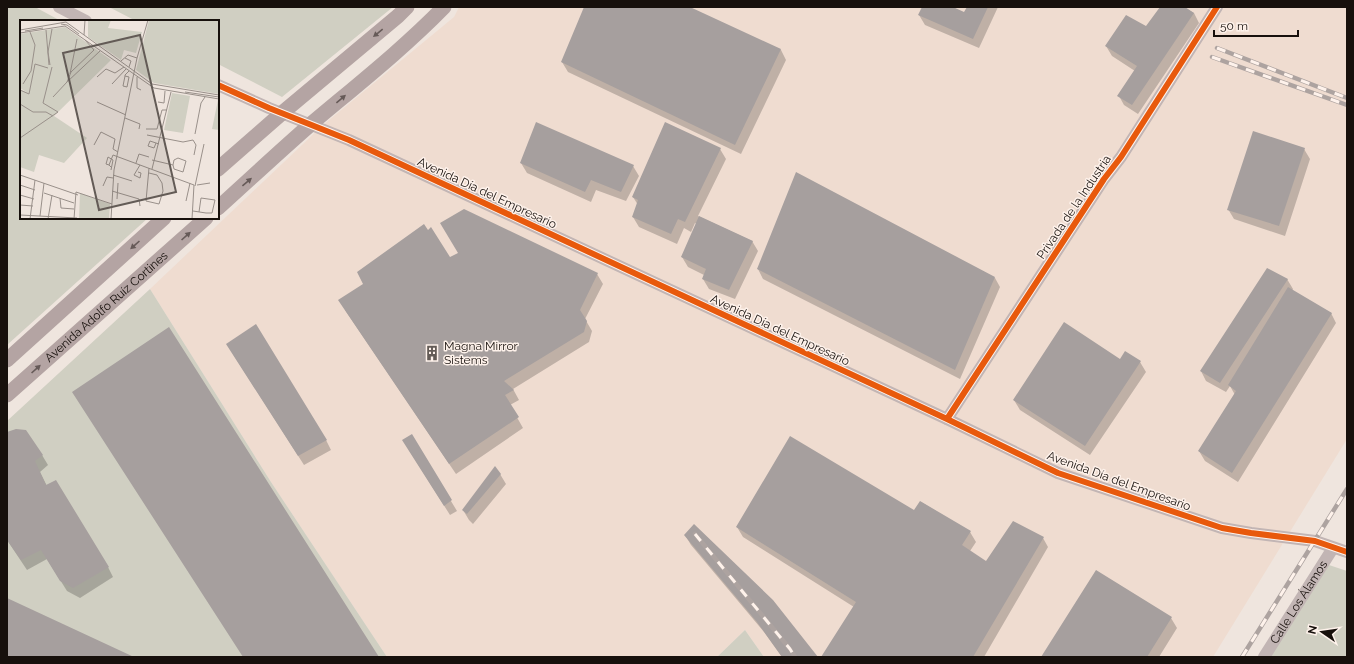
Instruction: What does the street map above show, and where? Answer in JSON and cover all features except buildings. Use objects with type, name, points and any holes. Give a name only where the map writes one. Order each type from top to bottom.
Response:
[{"type":"main road","points":[[219,168],[407,7]]},
{"type":"main road","points":[[219,207],[311,124],[410,40],[444,7]]},
{"type":"main road","points":[[7,360],[163,219]]},
{"type":"main road","name":"Avenida Adolfo Ruíz Cortines","points":[[7,395],[205,219]]},
{"type":"street","points":[[59,7],[84,20]]},
{"type":"street","name":"Privada de la Industria","points":[[947,419],[1104,179],[1121,157],[1217,7]]},
{"type":"street","name":"Avenida Día del Empresario","points":[[219,85],[349,140],[947,419],[1058,473],[1222,528],[1314,541],[1347,552]]},
{"type":"street","name":"Calle Los Álamos","points":[[1264,657],[1333,548]]},
{"type":"shaded area","points":[[7,7],[35,7],[59,20],[20,20],[20,219],[147,219],[7,345]]},
{"type":"shaded area","points":[[109,7],[393,7],[282,97],[219,65],[219,20],[134,20]]},
{"type":"shaded area","points":[[459,7],[1347,7],[1347,439],[1213,657],[764,657],[745,630],[717,657],[387,657],[271,482],[150,289],[323,125],[454,17]]},
{"type":"shaded area","points":[[150,289],[271,482],[387,657],[7,657],[7,421]]},
{"type":"shaded area","points":[[1329,565],[1347,571],[1347,657],[1270,657]]},
{"type":"shaded area","points":[[745,630],[764,657],[717,657]]},
{"type":"railway","points":[[1217,48],[1347,98]]},
{"type":"railway","points":[[1212,57],[1347,105]]},
{"type":"railway","points":[[1242,657],[1347,489]]},
{"type":"railway","points":[[695,534],[795,657]]},
{"type":"cycle path","points":[[947,419],[1104,179],[1121,157],[1217,7]]},
{"type":"cycle path","points":[[219,85],[269,108],[349,140],[947,419],[1058,473],[1222,528],[1315,541],[1347,552]]},
{"type":"place","name":"Magna Mirror Sistems","points":[[432,353]]}]
